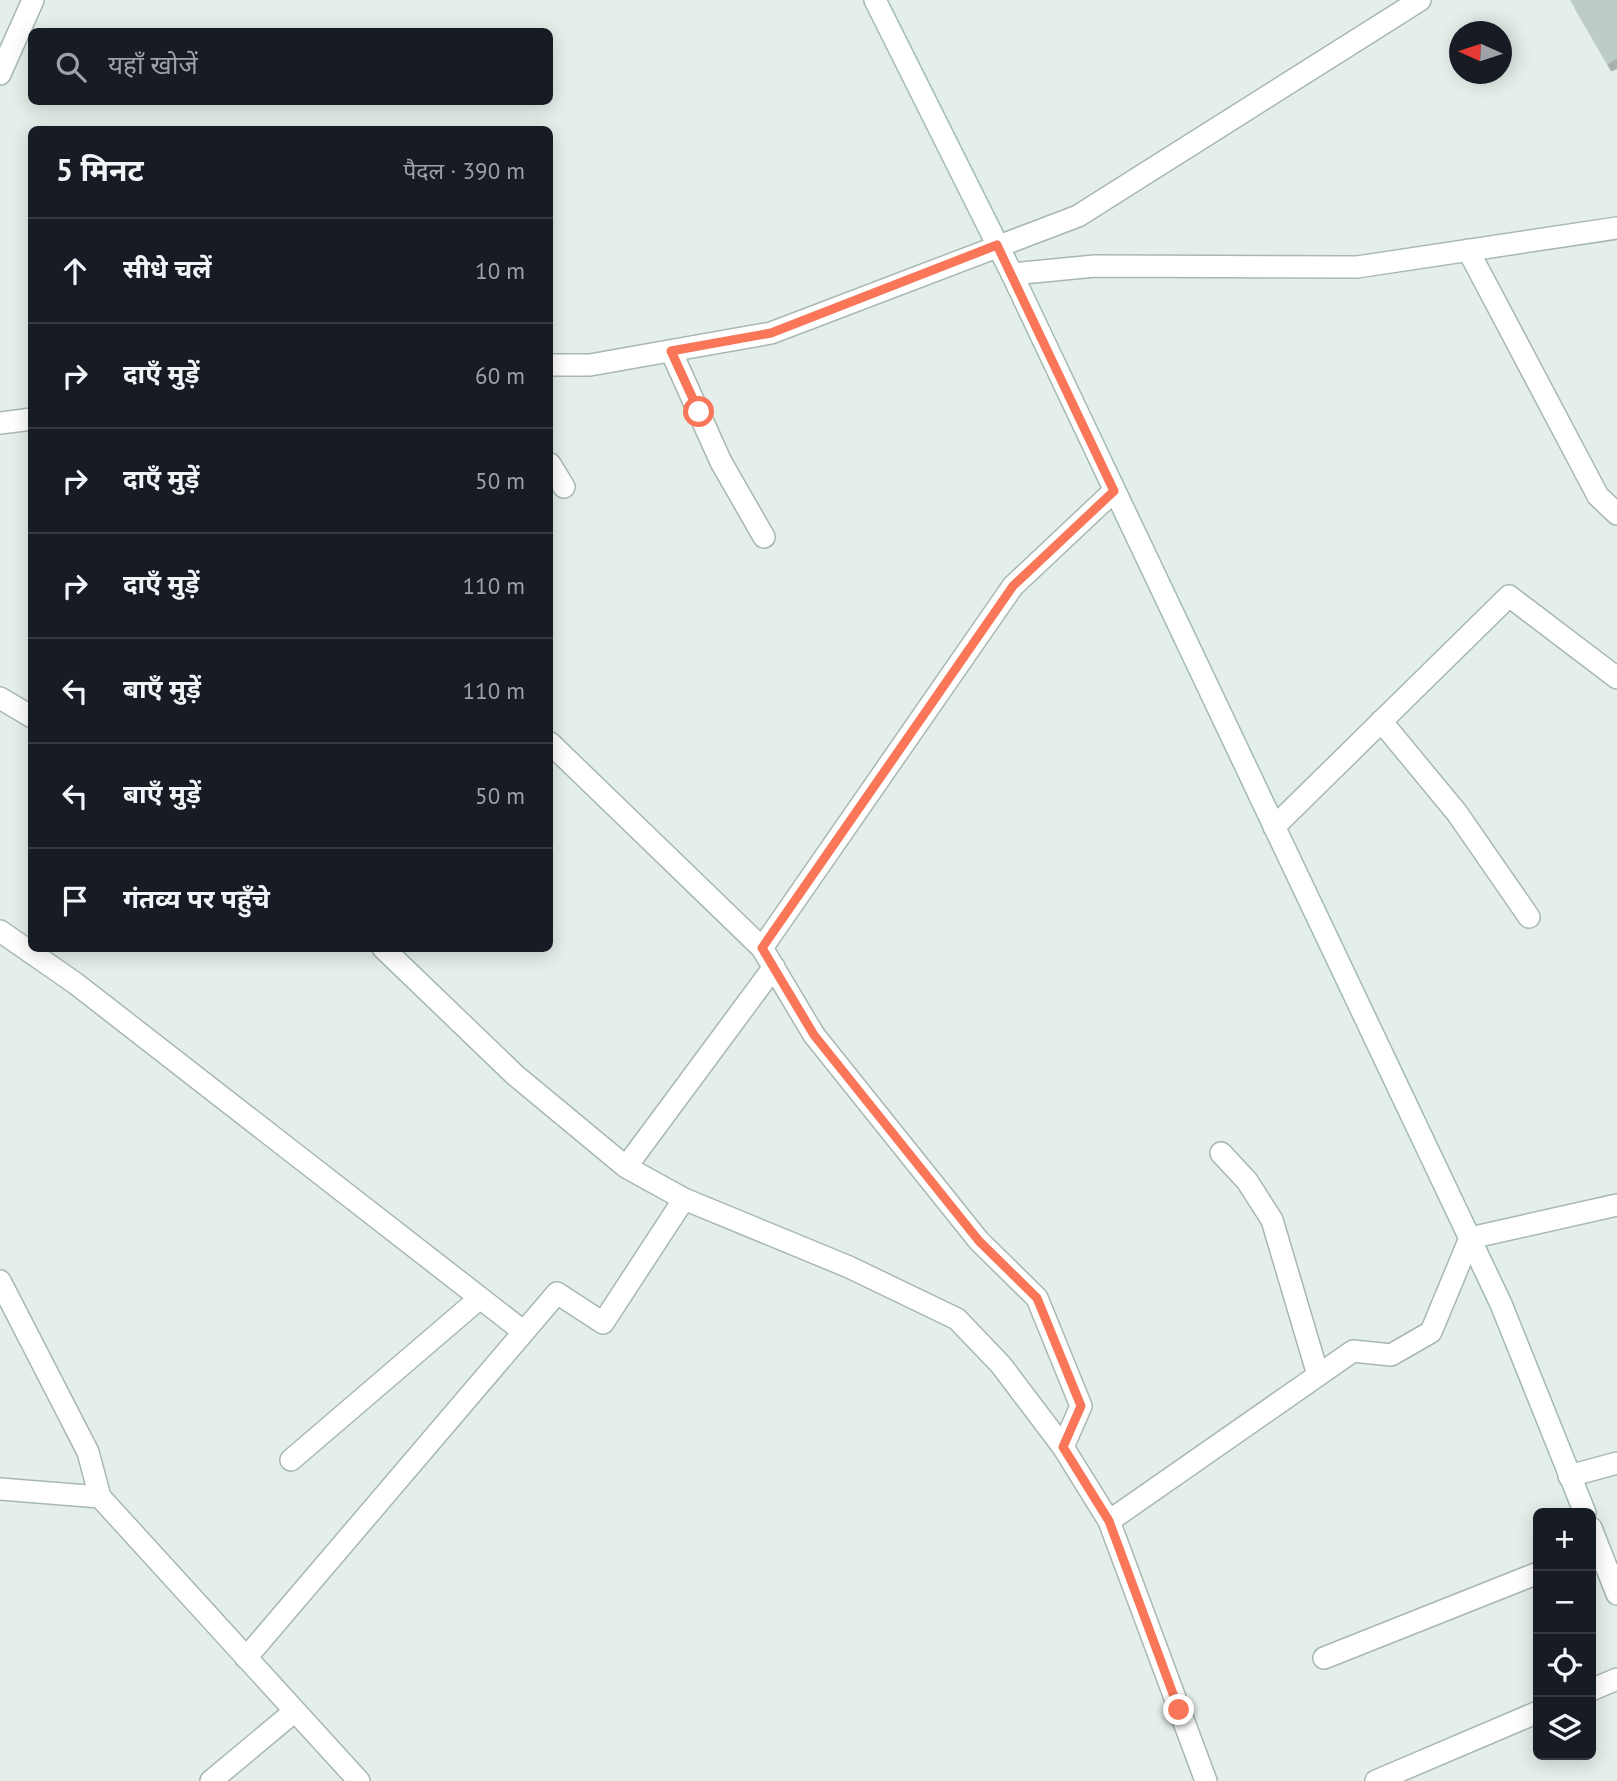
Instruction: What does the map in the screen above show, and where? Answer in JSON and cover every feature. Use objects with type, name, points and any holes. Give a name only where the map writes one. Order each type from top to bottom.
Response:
[{"type":"street","points":[[0,74],[33,0]]},
{"type":"street","points":[[875,0],[1012,274],[1501,1304],[1583,1508]]},
{"type":"street","points":[[553,365],[590,365],[771,333],[1078,216],[1420,0]]},
{"type":"street","points":[[1012,274],[1095,266],[1357,267],[1617,228]]},
{"type":"street","points":[[1468,250],[1598,496],[1617,513]]},
{"type":"street","points":[[671,351],[721,462],[764,537]]},
{"type":"street","points":[[0,423],[28,420]]},
{"type":"street","points":[[553,469],[564,487]]},
{"type":"street","points":[[762,948],[1013,586],[1114,491]]},
{"type":"street","points":[[1274,827],[1509,596],[1617,678]]},
{"type":"street","points":[[0,698],[28,715]]},
{"type":"street","points":[[1381,721],[1457,813],[1529,917]]},
{"type":"street","points":[[553,746],[762,948],[823,1045],[979,1241],[1037,1298],[1081,1406],[1063,1447]]},
{"type":"street","points":[[0,931],[28,950]]},
{"type":"street","points":[[30,952],[75,983],[524,1332]]},
{"type":"street","points":[[387,952],[515,1075],[626,1167],[684,1199],[849,1267],[957,1319],[1001,1365],[1063,1447],[1109,1521],[1206,1781]]},
{"type":"street","points":[[626,1167],[774,967]]},
{"type":"street","points":[[1221,1153],[1247,1181],[1272,1220],[1318,1375]]},
{"type":"street","points":[[246,1657],[557,1293],[603,1323],[684,1199]]},
{"type":"street","points":[[1470,1238],[1617,1205]]},
{"type":"street","points":[[1109,1521],[1353,1351],[1391,1355],[1432,1332],[1470,1238]]},
{"type":"street","points":[[0,1281],[88,1452],[100,1497],[359,1781]]},
{"type":"street","points":[[291,1460],[480,1298]]},
{"type":"street","points":[[1569,1476],[1617,1462]]},
{"type":"street","points":[[0,1489],[100,1497]]},
{"type":"street","points":[[1596,1552],[1617,1594]]},
{"type":"street","points":[[1324,1658],[1533,1575]]},
{"type":"street","points":[[1596,1688],[1617,1679]]},
{"type":"street","points":[[211,1781],[295,1711]]},
{"type":"street","points":[[1376,1781],[1533,1714]]},
{"type":"building","points":[[1570,0],[1617,0],[1617,58],[1607,64]]},
{"type":"route","points":[[699,412],[671,351],[771,333],[997,245],[1114,491],[1013,586],[762,948],[814,1035],[979,1241],[1037,1298],[1081,1406],[1063,1447],[1109,1521],[1179,1710]]}]
